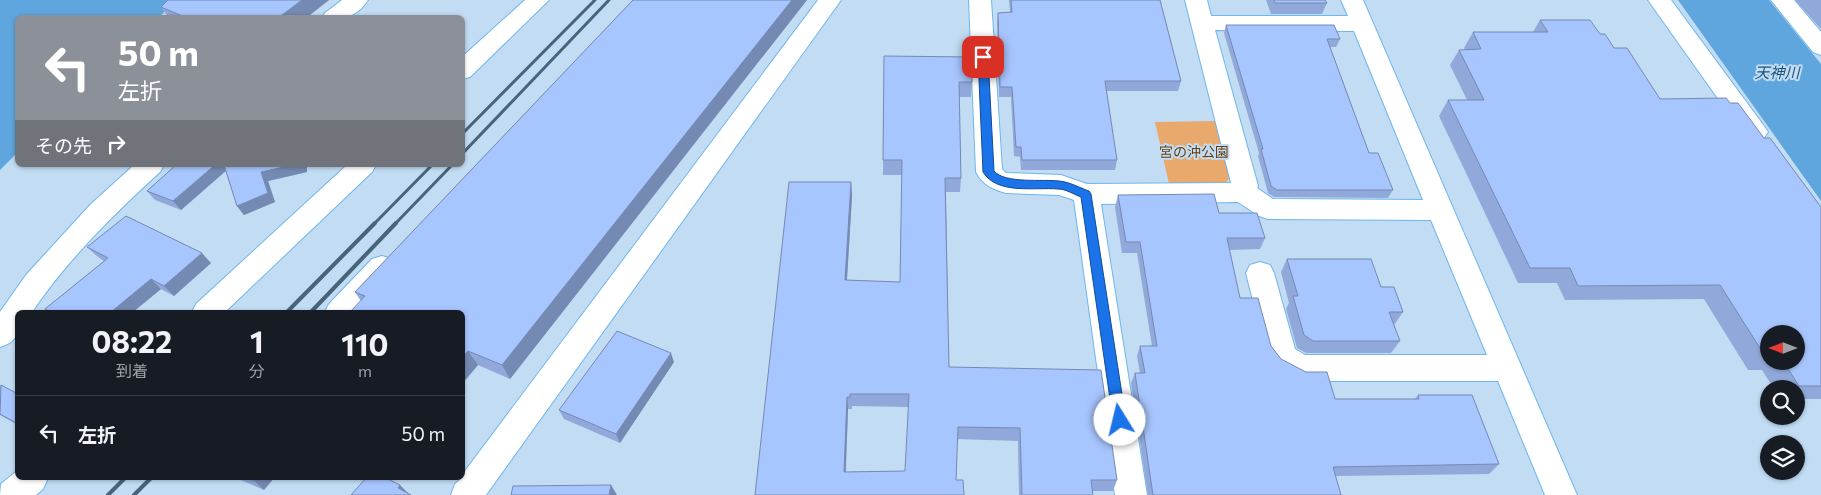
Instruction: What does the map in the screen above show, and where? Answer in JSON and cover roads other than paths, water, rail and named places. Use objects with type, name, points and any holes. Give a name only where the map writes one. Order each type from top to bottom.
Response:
[{"type":"street","points":[[337,15],[357,0]]},
{"type":"street","points":[[465,68],[538,0]]},
{"type":"street","points":[[466,486],[830,0]]},
{"type":"street","points":[[980,0],[988,172],[998,181],[1006,183],[1062,185],[1086,194],[1236,193],[1245,186],[1199,11],[1357,12],[1561,495]]},
{"type":"street","points":[[1659,0],[1769,151]]},
{"type":"street","points":[[1782,0],[1821,47]]},
{"type":"street","points":[[17,310],[36,283],[99,212],[149,167]]},
{"type":"street","points":[[208,310],[361,167]]},
{"type":"street","points":[[1240,190],[1268,209],[1441,210]]},
{"type":"street","points":[[1086,194],[1131,495]]},
{"type":"street","points":[[341,310],[401,247]]},
{"type":"street","points":[[1260,274],[1282,356],[1300,368],[1507,368]]},
{"type":"street","points":[[0,335],[15,313]]},
{"type":"street","points":[[13,495],[30,480]]},
{"type":"water","points":[[0,0],[177,0],[161,15],[15,15],[15,155],[0,170]]},
{"type":"water","name":"天神川","points":[[1678,0],[1769,0],[1821,64],[1821,201]]},
{"type":"railway","points":[[465,131],[595,0]]},
{"type":"railway","points":[[465,151],[609,0]]},
{"type":"railway","points":[[374,224],[430,167]]},
{"type":"railway","points":[[395,224],[450,167]]},
{"type":"railway","points":[[289,310],[375,223]]},
{"type":"railway","points":[[313,310],[396,223]]},
{"type":"railway","points":[[108,495],[123,480]]},
{"type":"railway","points":[[134,495],[149,480]]},
{"type":"park label","name":"宮の沖公園","points":[[1194,152]]}]
